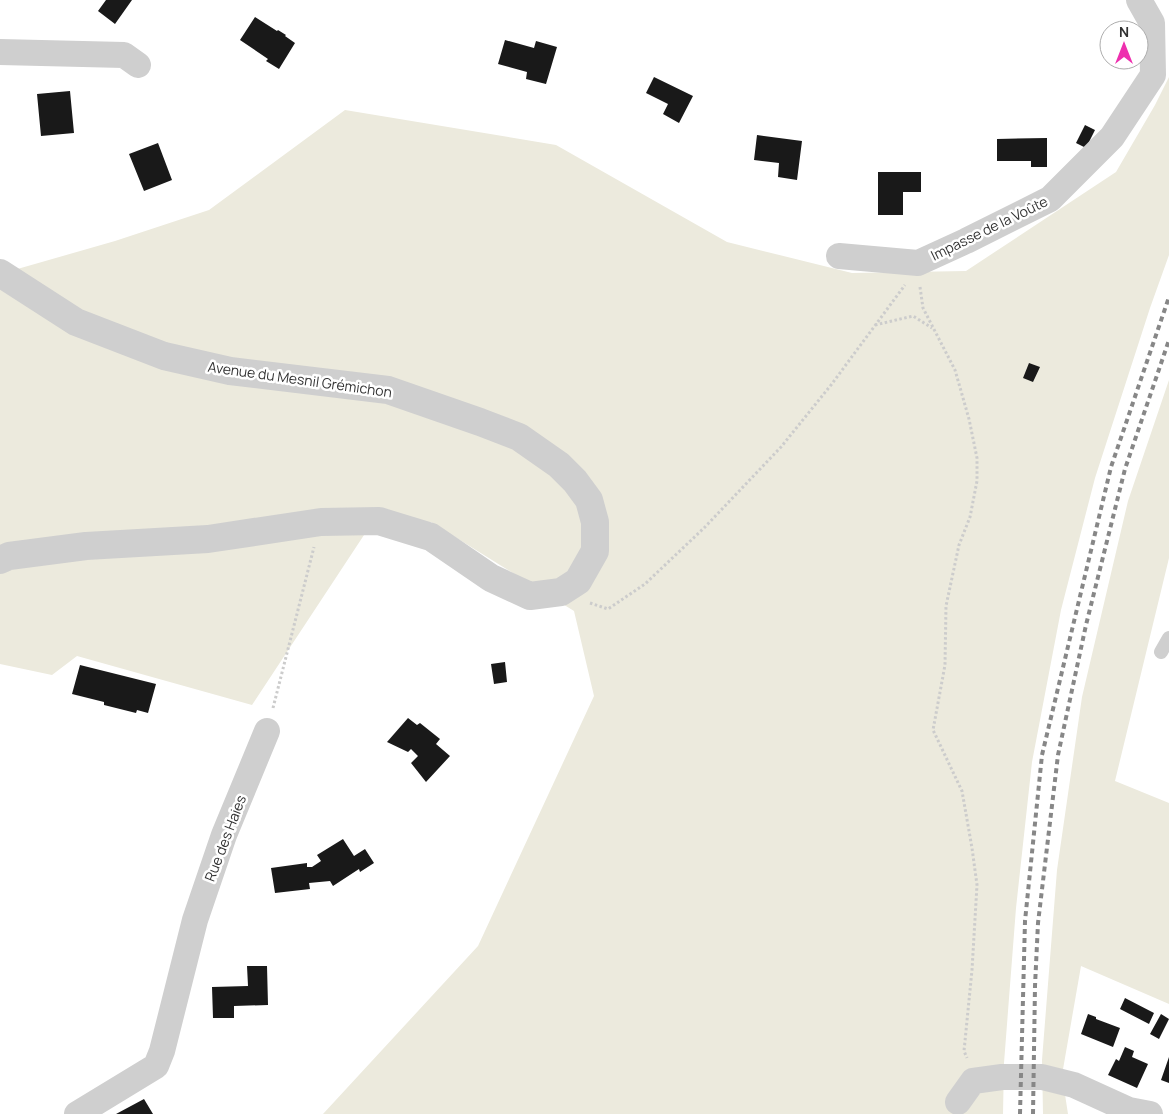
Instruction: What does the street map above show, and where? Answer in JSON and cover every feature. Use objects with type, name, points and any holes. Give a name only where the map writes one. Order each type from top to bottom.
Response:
[{"type":"street","points":[[1139,0],[1152,23],[1153,75]]},
{"type":"street","name":"Impasse de la Voûte","points":[[839,256],[918,263],[1050,199],[1112,137],[1153,75],[1169,46]]},
{"type":"street","points":[[0,52],[124,55],[138,65]]},
{"type":"street","name":"Avenue du Mesnil Grémichon","points":[[0,273],[76,322],[164,356],[230,371],[388,390],[519,437],[558,465],[576,481],[589,500],[595,522],[595,551],[578,581],[561,592]]},
{"type":"street","points":[[0,560],[9,556],[86,546],[208,539],[321,522],[379,521],[431,537],[491,578],[530,596],[561,592]]},
{"type":"street","name":"Rue des Haies","points":[[76,1114],[156,1066],[162,1051],[195,920],[224,835],[267,731]]},
{"type":"street","points":[[958,1102],[973,1081],[1002,1077],[1042,1077],[1074,1085],[1129,1110],[1150,1114]]},
{"type":"lane","points":[[1161,652],[1169,638]]},
{"type":"path","points":[[561,592],[608,609],[646,584],[704,528],[781,447],[831,385],[898,295],[918,263]]},
{"type":"path","points":[[918,263],[923,308],[955,370],[969,419],[977,458],[978,481],[970,516],[959,545],[946,606],[944,665],[933,730],[962,791],[977,885],[972,970],[964,1051],[973,1081]]},
{"type":"path","points":[[874,325],[913,316],[933,328]]},
{"type":"path","points":[[267,731],[321,522]]},
{"type":"shaded area","points":[[1169,77],[1169,255],[1095,478],[1061,610],[1032,762],[1016,908],[1004,1063],[1003,1114],[323,1114],[478,946],[594,696],[574,611],[431,522],[366,532],[252,705],[77,656],[52,675],[0,664],[0,274],[115,241],[209,210],[345,110],[556,145],[727,242],[852,273],[966,271],[1116,172]]},
{"type":"shaded area","points":[[1169,380],[1169,558],[1115,781],[1169,803],[1169,1004],[1081,966],[1062,1075],[1068,1114],[1043,1114],[1042,1060],[1057,870],[1082,697],[1128,501]]},
{"type":"building","points":[[106,0],[132,0],[115,24],[98,11]]},
{"type":"building","points":[[255,17],[286,35],[295,43],[279,69],[240,40]]},
{"type":"building","points":[[505,40],[534,48],[536,41],[557,47],[546,84],[526,79],[527,72],[498,64]]},
{"type":"building","points":[[654,77],[693,96],[679,123],[663,114],[668,104],[646,93]]},
{"type":"building","points":[[70,91],[74,133],[41,136],[37,94]]},
{"type":"building","points":[[1085,125],[1095,130],[1086,148],[1076,143]]},
{"type":"building","points":[[757,135],[802,141],[797,180],[778,177],[779,163],[754,160]]},
{"type":"building","points":[[1047,138],[1047,167],[1031,167],[1031,161],[997,161],[997,139]]},
{"type":"building","points":[[158,143],[172,180],[144,191],[129,154]]},
{"type":"building","points":[[878,172],[921,172],[921,192],[903,192],[903,215],[878,215]]},
{"type":"building","points":[[1029,363],[1040,367],[1033,382],[1023,378]]},
{"type":"building","points":[[505,662],[507,682],[494,684],[491,664]]},
{"type":"building","points":[[80,665],[156,684],[148,713],[137,710],[136,713],[104,705],[104,702],[72,694]]},
{"type":"building","points":[[408,718],[417,725],[420,723],[440,739],[436,744],[450,756],[426,782],[411,763],[418,756],[411,749],[408,752],[387,742]]},
{"type":"building","points":[[343,839],[354,856],[365,849],[374,863],[360,872],[359,869],[333,886],[330,881],[309,883],[310,889],[275,893],[271,868],[307,863],[307,867],[312,867],[321,861],[317,855]]},
{"type":"building","points":[[247,966],[267,966],[268,1005],[234,1006],[234,1018],[213,1018],[212,987],[248,986]]},
{"type":"building","points":[[1125,998],[1154,1013],[1149,1024],[1120,1009]]},
{"type":"building","points":[[1088,1014],[1120,1028],[1113,1047],[1081,1034]]},
{"type":"building","points":[[1161,1014],[1169,1019],[1159,1039],[1150,1034]]},
{"type":"building","points":[[1125,1047],[1134,1051],[1132,1057],[1148,1064],[1137,1088],[1108,1075],[1116,1059],[1119,1061]]},
{"type":"building","points":[[1169,1057],[1169,1083],[1161,1080]]},
{"type":"building","points":[[144,1099],[153,1114],[116,1114]]},
{"type":"railway","points":[[1020,1114],[1025,921],[1042,755],[1111,467],[1169,297]]},
{"type":"railway","points":[[1033,1114],[1038,923],[1058,755],[1086,625],[1125,469],[1169,340]]}]
